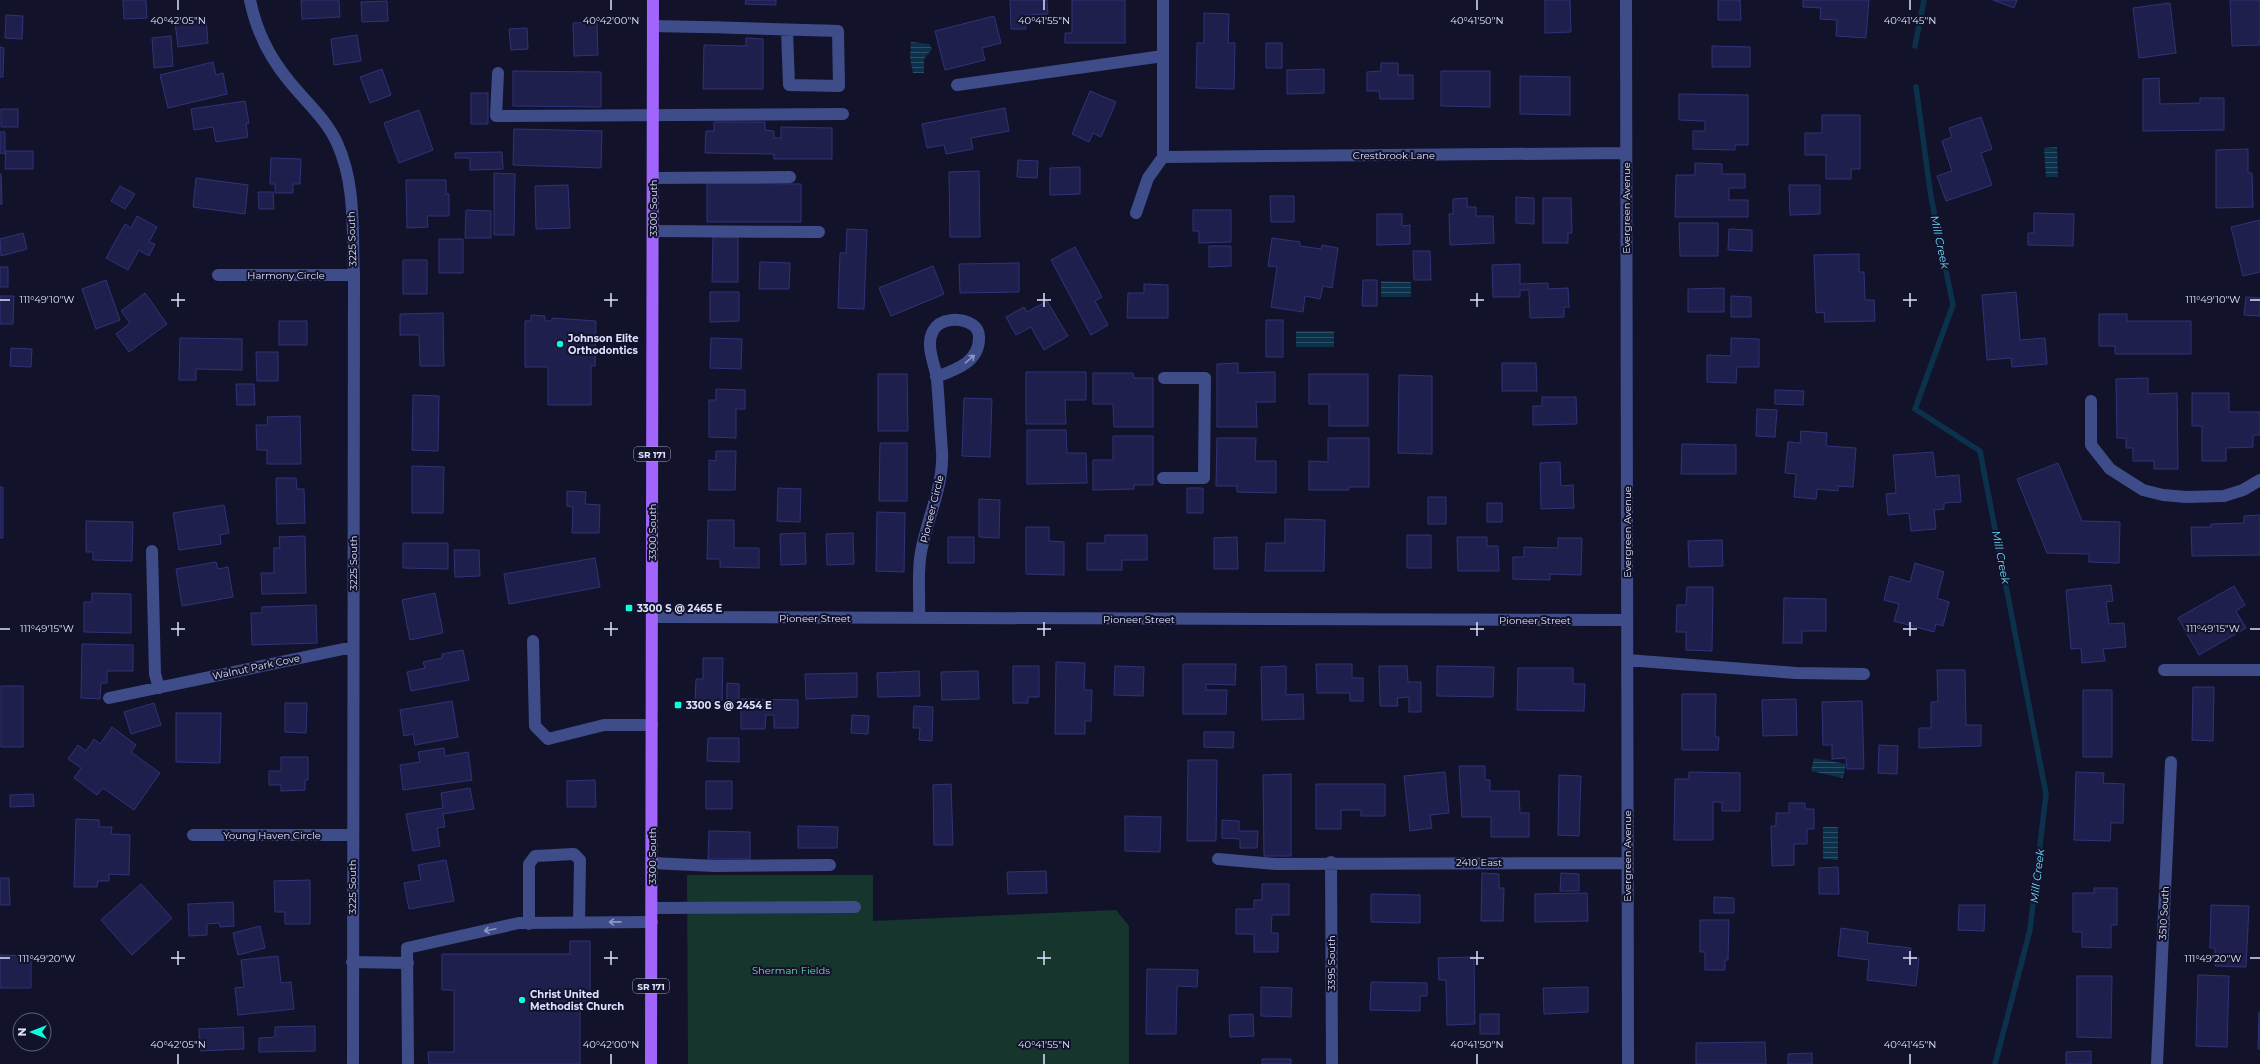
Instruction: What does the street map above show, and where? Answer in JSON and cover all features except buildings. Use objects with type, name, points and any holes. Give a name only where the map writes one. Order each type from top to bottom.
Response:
[{"type":"main road","name":"3300 South","points":[[651,1064],[653,0]]},
{"type":"street","name":"3225 South","points":[[250,0],[260,34],[275,61],[289,81],[316,110],[329,129],[345,161],[351,198],[354,274],[352,835],[353,1064]]},
{"type":"street","points":[[1136,213],[1148,178],[1163,157],[1163,0]]},
{"type":"street","name":"Evergreen Avenue","points":[[1626,0],[1628,1064]]},
{"type":"street","points":[[653,26],[838,31],[839,86],[789,85],[787,30]]},
{"type":"street","points":[[957,85],[1163,56]]},
{"type":"street","points":[[498,73],[496,116],[843,114]]},
{"type":"street","name":"Crestbrook Lane","points":[[1163,157],[1626,153]]},
{"type":"street","points":[[652,178],[790,177]]},
{"type":"street","points":[[652,231],[819,232]]},
{"type":"street","name":"Harmony Circle","points":[[218,275],[354,274]]},
{"type":"street","name":"Pioneer Circle","points":[[919,618],[921,553],[941,475],[942,454],[936,377],[930,340],[932,332],[937,325],[946,320],[956,320],[974,325],[979,332],[979,344],[976,354],[960,368],[936,377]]},
{"type":"street","points":[[1163,478],[1204,478],[1205,378],[1164,378]]},
{"type":"street","points":[[2090,401],[2091,445],[2110,469],[2143,490],[2163,495],[2224,496],[2243,490],[2260,480]]},
{"type":"street","points":[[152,551],[155,674],[158,688]]},
{"type":"street","name":"Pioneer Street","points":[[652,617],[1627,620]]},
{"type":"street","points":[[532,641],[535,726],[548,739],[604,726],[652,725]]},
{"type":"street","name":"Walnut Park Cove","points":[[109,698],[353,647]]},
{"type":"street","points":[[1627,660],[1796,673],[1864,674]]},
{"type":"street","points":[[2164,670],[2260,670]]},
{"type":"street","name":"3510 South","points":[[2157,1064],[2171,762]]},
{"type":"street","name":"Young Haven Circle","points":[[193,835],[352,835]]},
{"type":"street","points":[[529,924],[529,864],[535,856],[574,854],[580,860],[579,923]]},
{"type":"street","name":"2410 East","points":[[1218,859],[1276,864],[1331,862],[1627,863]]},
{"type":"street","name":"3395 South","points":[[1331,862],[1332,1064]]},
{"type":"street","points":[[652,863],[716,866],[830,865]]},
{"type":"street","points":[[652,908],[855,907]]},
{"type":"street","points":[[408,1064],[407,948],[519,923],[652,922]]},
{"type":"street","points":[[352,962],[408,963]]},
{"type":"green space","name":"Sherman Fields","points":[[687,875],[873,875],[873,921],[1116,910],[1129,926],[1129,1064],[688,1064]]},
{"type":"water","points":[[911,42],[929,44],[932,49],[924,59],[924,73],[913,73],[910,58]]},
{"type":"water","points":[[2057,147],[2058,177],[2046,177],[2044,148]]},
{"type":"water","points":[[1381,281],[1411,282],[1411,297],[1381,297]]},
{"type":"water","points":[[1296,331],[1334,331],[1334,347],[1296,347]]},
{"type":"water","points":[[1814,758],[1846,764],[1843,778],[1811,771]]},
{"type":"water","points":[[1823,827],[1838,827],[1838,860],[1823,859]]},
{"type":"waterway","name":"Mill Creek","points":[[1915,46],[1924,0]]},
{"type":"waterway","name":"Mill Creek","points":[[1916,87],[1931,197],[1953,305],[1915,409],[1980,451],[2046,794],[2030,930],[1995,1064]]},
{"type":"place","name":"Johnson Elite Orthodontics","points":[[560,344]]},
{"type":"place","name":"3300 S @ 2465 E","points":[[629,608]]},
{"type":"place","name":"3300 S @ 2454 E","points":[[678,705]]},
{"type":"place","name":"Christ United Methodist Church","points":[[522,1000]]}]
